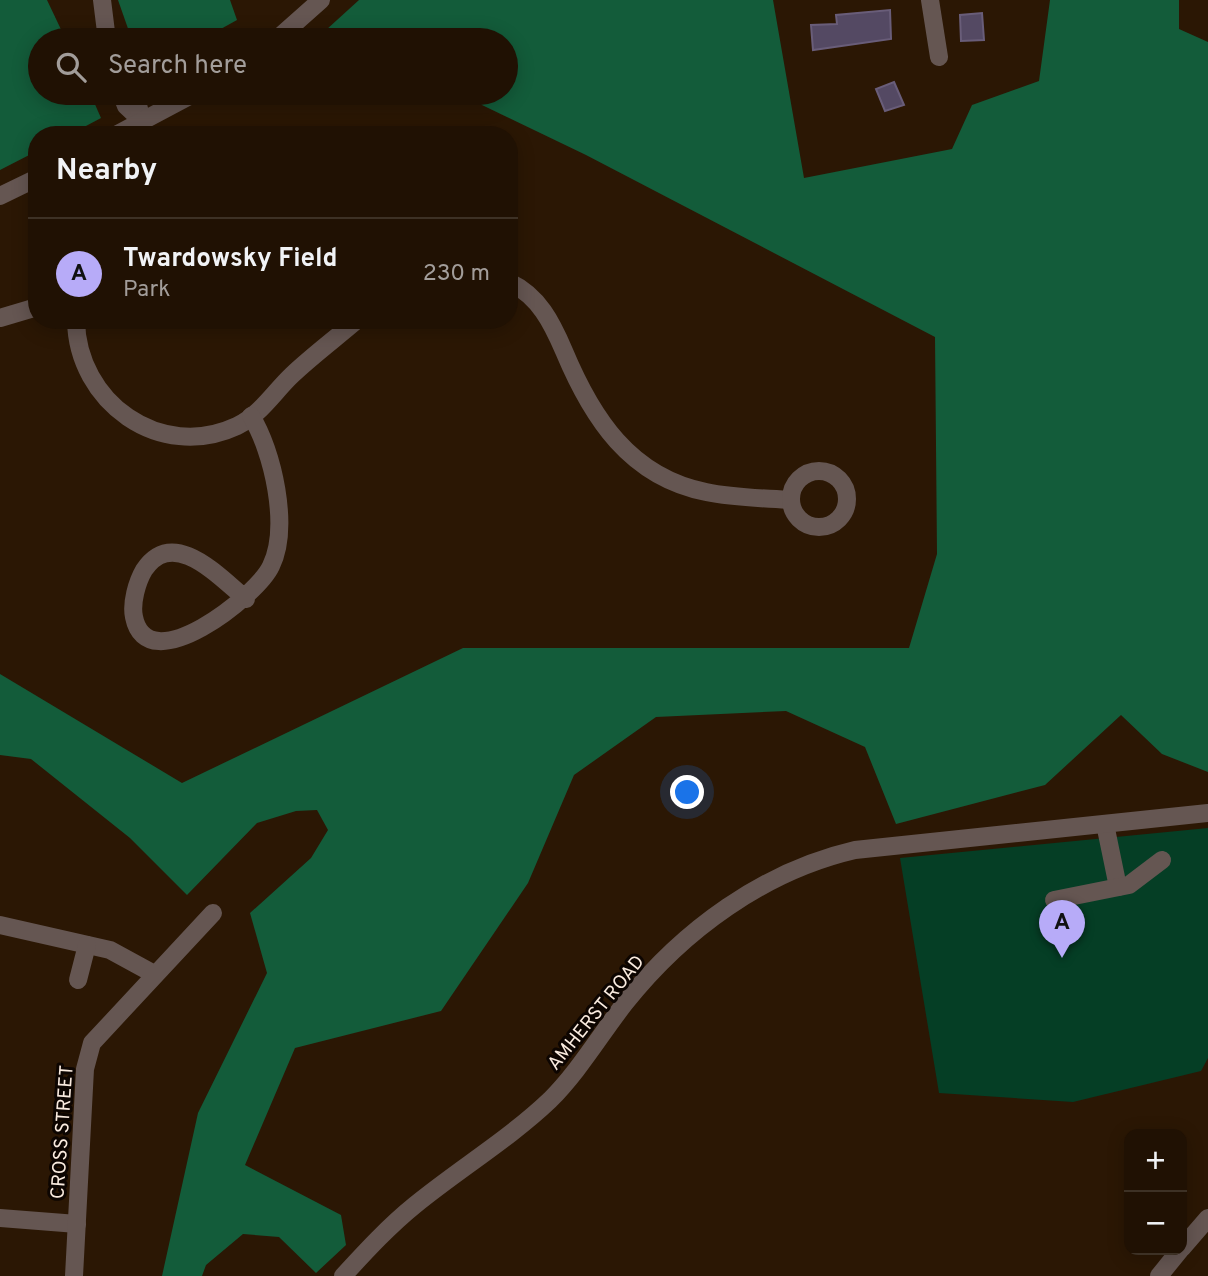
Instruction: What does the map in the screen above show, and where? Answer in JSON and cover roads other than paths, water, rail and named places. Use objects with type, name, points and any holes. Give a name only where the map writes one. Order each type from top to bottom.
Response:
[{"type":"street","points":[[102,0],[107,28]]},
{"type":"street","points":[[290,28],[321,0]]},
{"type":"street","points":[[930,0],[939,58]]},
{"type":"street","points":[[126,105],[142,121]]},
{"type":"street","points":[[138,105],[142,121]]},
{"type":"street","points":[[133,126],[172,105]]},
{"type":"street","points":[[0,196],[28,182]]},
{"type":"street","points":[[518,287],[546,313],[594,412],[629,455],[653,472],[691,488],[719,494],[791,500]]},
{"type":"street","points":[[0,318],[28,310]]},
{"type":"street","points":[[77,329],[82,361],[97,389],[116,409],[140,425],[167,434],[195,434],[237,426],[346,329]]},
{"type":"street","points":[[246,599],[197,559],[183,553],[167,553],[155,559],[142,573],[136,591],[134,618],[143,634],[169,639],[210,624],[246,599],[271,566],[279,534],[269,453],[251,416]]},
{"type":"street","name":"AMHERST ROAD","points":[[344,1276],[416,1205],[548,1101],[654,970],[685,940],[753,891],[802,866],[855,850],[1208,813]]},
{"type":"street","points":[[1105,824],[1118,887]]},
{"type":"street","points":[[1054,900],[1129,885],[1162,860]]},
{"type":"street","name":"CROSS STREET","points":[[74,1276],[88,1056],[103,1028],[213,913]]},
{"type":"street","points":[[0,925],[110,950],[154,974]]},
{"type":"street","points":[[78,980],[87,945]]},
{"type":"street","points":[[0,1218],[76,1224]]},
{"type":"street","points":[[1187,1242],[1208,1218]]},
{"type":"street","points":[[1159,1276],[1176,1255]]},
{"type":"place","name":"Twardowsky Field","points":[[1062,958]]}]
